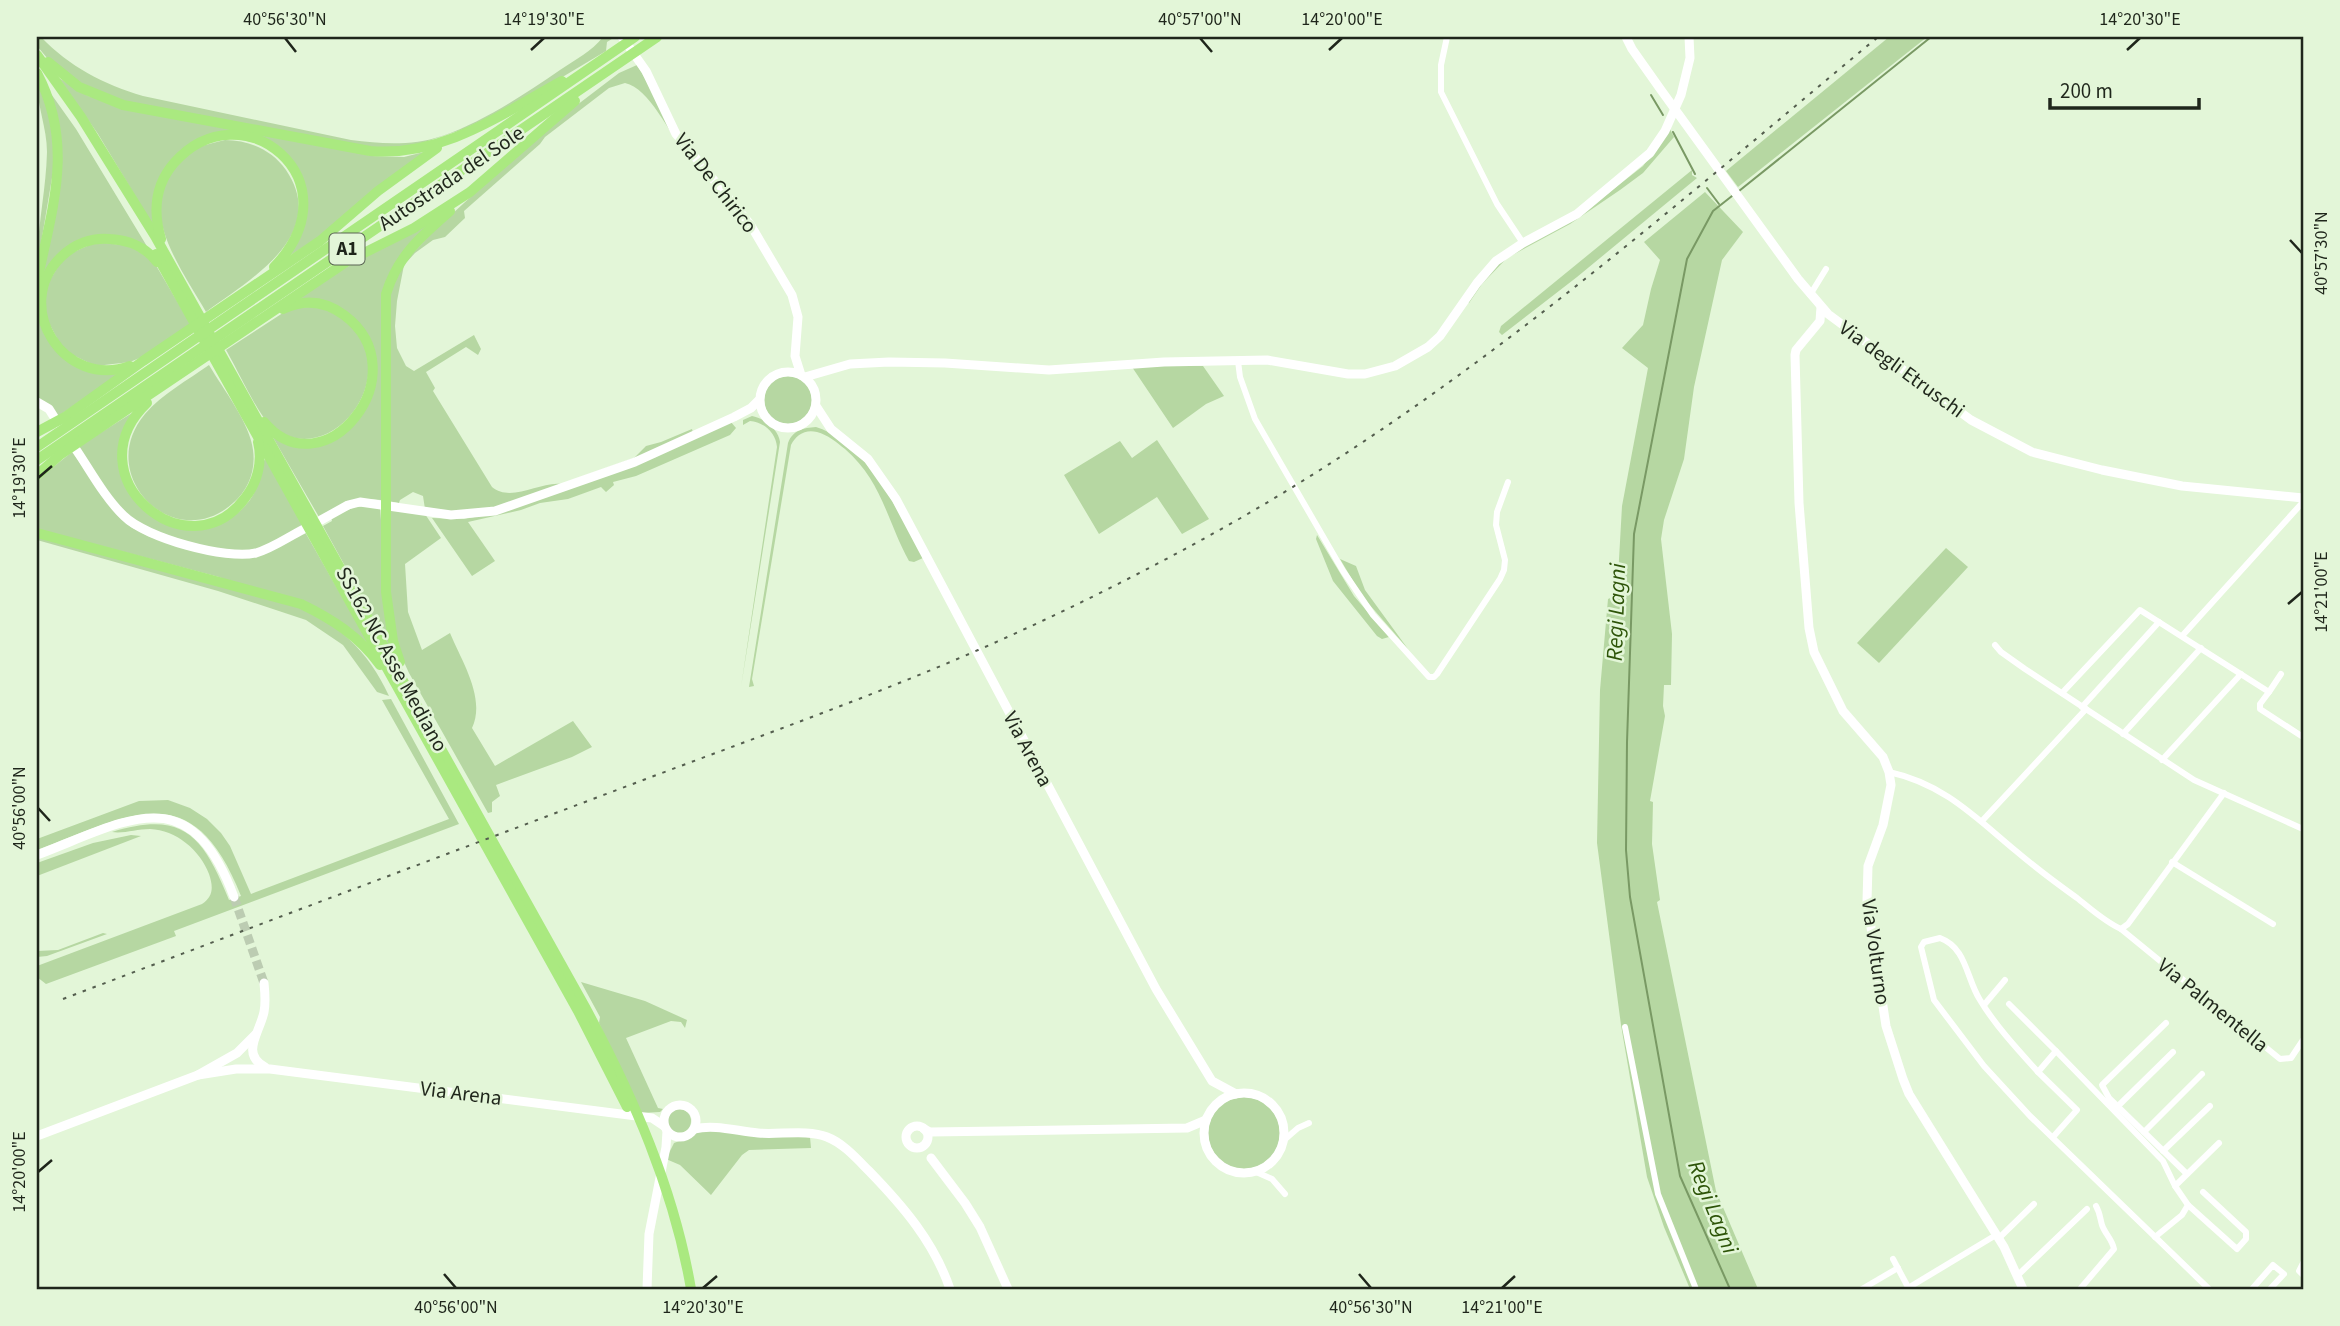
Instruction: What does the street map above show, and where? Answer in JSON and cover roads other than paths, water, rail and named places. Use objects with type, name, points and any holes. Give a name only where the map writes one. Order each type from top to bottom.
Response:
[{"type":"highway","name":"Autostrada del Sole","points":[[37,447],[635,37]]},
{"type":"highway","name":"Autostrada del Sole","points":[[37,460],[657,37]]},
{"type":"highway","points":[[37,53],[79,87],[123,105],[370,151],[413,151],[448,141]]},
{"type":"highway","name":"SS162 NC Asse Mediano","points":[[37,53],[81,117],[223,364],[250,405],[441,764],[582,1009]]},
{"type":"highway","points":[[37,432],[65,417],[320,241],[378,191],[448,141],[614,53]]},
{"type":"highway","points":[[398,679],[388,614],[385,512],[386,294],[396,266],[406,252],[470,192],[538,131],[628,57]]},
{"type":"highway","name":"SS162 NC Asse Mediano","points":[[37,66],[75,120],[178,285]]},
{"type":"highway","points":[[37,73],[53,112],[59,165],[37,282]]},
{"type":"highway","points":[[178,285],[157,226],[157,198],[161,185],[168,171],[194,146],[220,136],[234,135],[267,143],[281,153],[299,179],[304,195],[304,210],[296,239],[255,285]]},
{"type":"highway","points":[[37,475],[61,454],[346,262],[414,228],[470,192]]},
{"type":"highway","points":[[143,361],[117,369],[97,370],[80,364],[65,354],[48,333],[42,315],[41,297],[46,279],[55,263],[68,250],[102,238],[121,239],[138,246],[153,257],[178,285]]},
{"type":"highway","points":[[250,405],[269,428],[286,439],[302,444],[316,442],[342,431],[354,420],[368,397],[374,371],[367,344],[359,330],[335,308],[320,303],[291,305],[261,319]]},
{"type":"highway","name":"SS162 NC Asse Mediano","points":[[223,364],[254,430],[398,679],[411,692],[582,1009],[637,1123],[662,1198],[685,1289]]},
{"type":"highway","points":[[162,387],[132,420],[126,432],[122,458],[128,486],[139,502],[169,522],[186,525],[216,521],[232,513],[241,504],[256,479],[260,459],[260,446],[254,430]]},
{"type":"highway","points":[[37,533],[301,604],[338,623],[398,679]]},
{"type":"highway","name":"SS162 NC Asse Mediano","points":[[637,1123],[664,1184],[680,1237],[691,1289]]},
{"type":"street","name":"Via De Chirico","points":[[622,37],[646,71],[676,134],[741,212],[792,295],[798,317],[795,356],[803,376]]},
{"type":"street","points":[[1447,37],[1441,65],[1441,92],[1497,204],[1523,243]]},
{"type":"street","points":[[765,418],[759,400],[761,389],[775,374],[785,372],[803,376],[850,364],[945,363],[1049,370],[1164,362],[1267,360],[1292,362],[1348,374],[1375,373],[1395,366],[1429,346],[1440,336],[1485,272],[1502,257],[1577,214],[1650,153],[1665,131],[1681,95],[1690,58],[1689,37]]},
{"type":"street","name":"Via degli Etruschi","points":[[1628,38],[1661,90],[1823,316],[1838,321],[1971,420],[2032,452],[2102,470],[2182,486],[2303,500]]},
{"type":"street","points":[[1810,295],[1826,269]]},
{"type":"street","points":[[1823,316],[1796,350],[1795,355],[1799,503],[1809,628],[1814,652],[1843,711],[1883,757],[1889,772]]},
{"type":"street","points":[[785,372],[795,356]]},
{"type":"street","points":[[1238,361],[1246,398],[1343,571],[1373,615],[1429,677],[1434,677],[1504,570],[1505,560],[1496,526],[1497,512],[1508,481]]},
{"type":"street","points":[[814,388],[825,371]]},
{"type":"street","points":[[802,425],[812,415],[816,406],[814,388],[803,376]]},
{"type":"street","points":[[321,520],[348,505],[360,502],[451,515],[495,511],[635,462],[734,417],[751,408],[759,400]]},
{"type":"street","points":[[37,402],[44,405],[54,416],[116,508],[136,526],[158,536],[229,555],[243,555],[268,548],[304,529]]},
{"type":"street","name":"Via Arena","points":[[816,406],[831,429],[856,448],[882,476],[1156,989],[1212,1081],[1213,1107]]},
{"type":"street","points":[[734,417],[751,413],[780,428],[811,424],[831,429]]},
{"type":"street","points":[[2182,636],[2303,500]]},
{"type":"street","points":[[2062,693],[2138,610],[2269,692]]},
{"type":"street","points":[[1982,821],[2159,622]]},
{"type":"street","points":[[1995,645],[2005,655],[2194,780],[2303,828]]},
{"type":"street","points":[[2123,734],[2201,648]]},
{"type":"street","points":[[2162,760],[2241,674]]},
{"type":"street","points":[[2281,674],[2260,704],[2260,709],[2303,737]]},
{"type":"street","name":"Via Palmentella","points":[[1889,772],[1920,780],[1982,821],[2018,853],[2121,929],[2280,1059],[2291,1058],[2303,1040]]},
{"type":"street","name":"Via Volturno","points":[[1889,772],[1891,785],[1883,825],[1868,866],[1867,901],[1886,1026],[1909,1094],[1997,1237],[2018,1275],[2019,1288]]},
{"type":"street","points":[[2121,929],[2128,924],[2224,793]]},
{"type":"street","points":[[37,855],[122,822],[149,817],[166,819],[187,827],[207,843],[220,861],[234,897]]},
{"type":"street","points":[[2172,862],[2273,924]]},
{"type":"street","points":[[2053,1137],[2077,1110],[2038,1072],[1984,1005],[1955,945],[1940,938],[1924,942],[1922,947],[1934,1000],[1983,1066],[2012,1098],[2209,1289]]},
{"type":"street","points":[[1984,1005],[2005,980]]},
{"type":"street","points":[[264,983],[264,1012],[256,1034],[253,1055],[259,1064],[270,1069]]},
{"type":"street","points":[[2009,1004],[2163,1161],[2188,1205],[2237,1249],[2246,1239],[2246,1232],[2203,1192]]},
{"type":"street","points":[[2166,1023],[2102,1085],[2109,1098],[2186,1174]]},
{"type":"street","points":[[1625,1027],[1658,1194],[1696,1289]]},
{"type":"street","name":"Via Arena","points":[[37,1136],[198,1075],[237,1053],[256,1034]]},
{"type":"street","points":[[2038,1072],[2056,1051]]},
{"type":"street","points":[[2118,1106],[2173,1052]]},
{"type":"street","name":"Via Arena","points":[[198,1075],[236,1069],[270,1069],[652,1118],[666,1128]]},
{"type":"street","points":[[2144,1132],[2203,1074]]},
{"type":"street","points":[[1212,1081],[1236,1094]]},
{"type":"street","points":[[1008,1289],[980,1227],[965,1203],[931,1158],[906,1140],[907,1133],[915,1127],[930,1132],[1187,1128],[1197,1130],[1204,1138],[1209,1153],[1225,1168],[1240,1173],[1262,1168],[1275,1158],[1283,1140],[1283,1126],[1273,1106],[1256,1095],[1236,1094],[1224,1098],[1213,1107],[1206,1120],[1204,1138]]},
{"type":"street","points":[[652,1118],[674,1106],[683,1105],[709,1126]]},
{"type":"street","points":[[2163,1151],[2210,1106]]},
{"type":"street","points":[[647,1289],[649,1234],[666,1147],[664,1118],[667,1111]]},
{"type":"street","points":[[694,1129],[696,1118]]},
{"type":"street","points":[[1187,1128],[1206,1120]]},
{"type":"street","points":[[1283,1140],[1309,1123]]},
{"type":"street","points":[[666,1147],[694,1129],[709,1126],[825,1136],[857,1159],[907,1211],[938,1259],[950,1289]]},
{"type":"street","points":[[666,1128],[680,1137]]},
{"type":"street","points":[[924,1129],[931,1158]]},
{"type":"street","points":[[915,1148],[935,1135],[950,1132]]},
{"type":"street","points":[[2175,1186],[2219,1143]]},
{"type":"street","points":[[1254,1171],[1272,1179],[1285,1194]]},
{"type":"street","points":[[1893,1259],[1909,1288],[1997,1237],[2034,1204]]},
{"type":"street","points":[[2155,1237],[2182,1216],[2188,1205]]},
{"type":"street","points":[[2080,1289],[2114,1249],[2096,1206]]},
{"type":"street","points":[[2018,1275],[2087,1209]]},
{"type":"street","points":[[2303,1263],[2299,1271],[2303,1275]]},
{"type":"street","points":[[2252,1289],[2273,1265],[2284,1274],[2270,1289]]},
{"type":"street","points":[[1861,1289],[1898,1268]]},
{"type":"waterway","name":"Regi Lagni","points":[[1739,191],[1931,37]]},
{"type":"waterway","points":[[1651,95],[1663,115]]},
{"type":"waterway","points":[[1673,132],[1695,174]]},
{"type":"waterway","points":[[1707,188],[1719,204]]},
{"type":"waterway","name":"Regi Lagni","points":[[1730,1289],[1680,1176],[1630,897],[1626,850],[1634,534],[1687,259],[1713,211],[1732,196]]},
{"type":"tunnel","points":[[234,897],[264,983]]},
{"type":"railway","points":[[63,999],[887,688],[1038,623],[1173,556],[1325,467],[1489,353],[1647,229],[1878,37]]}]
